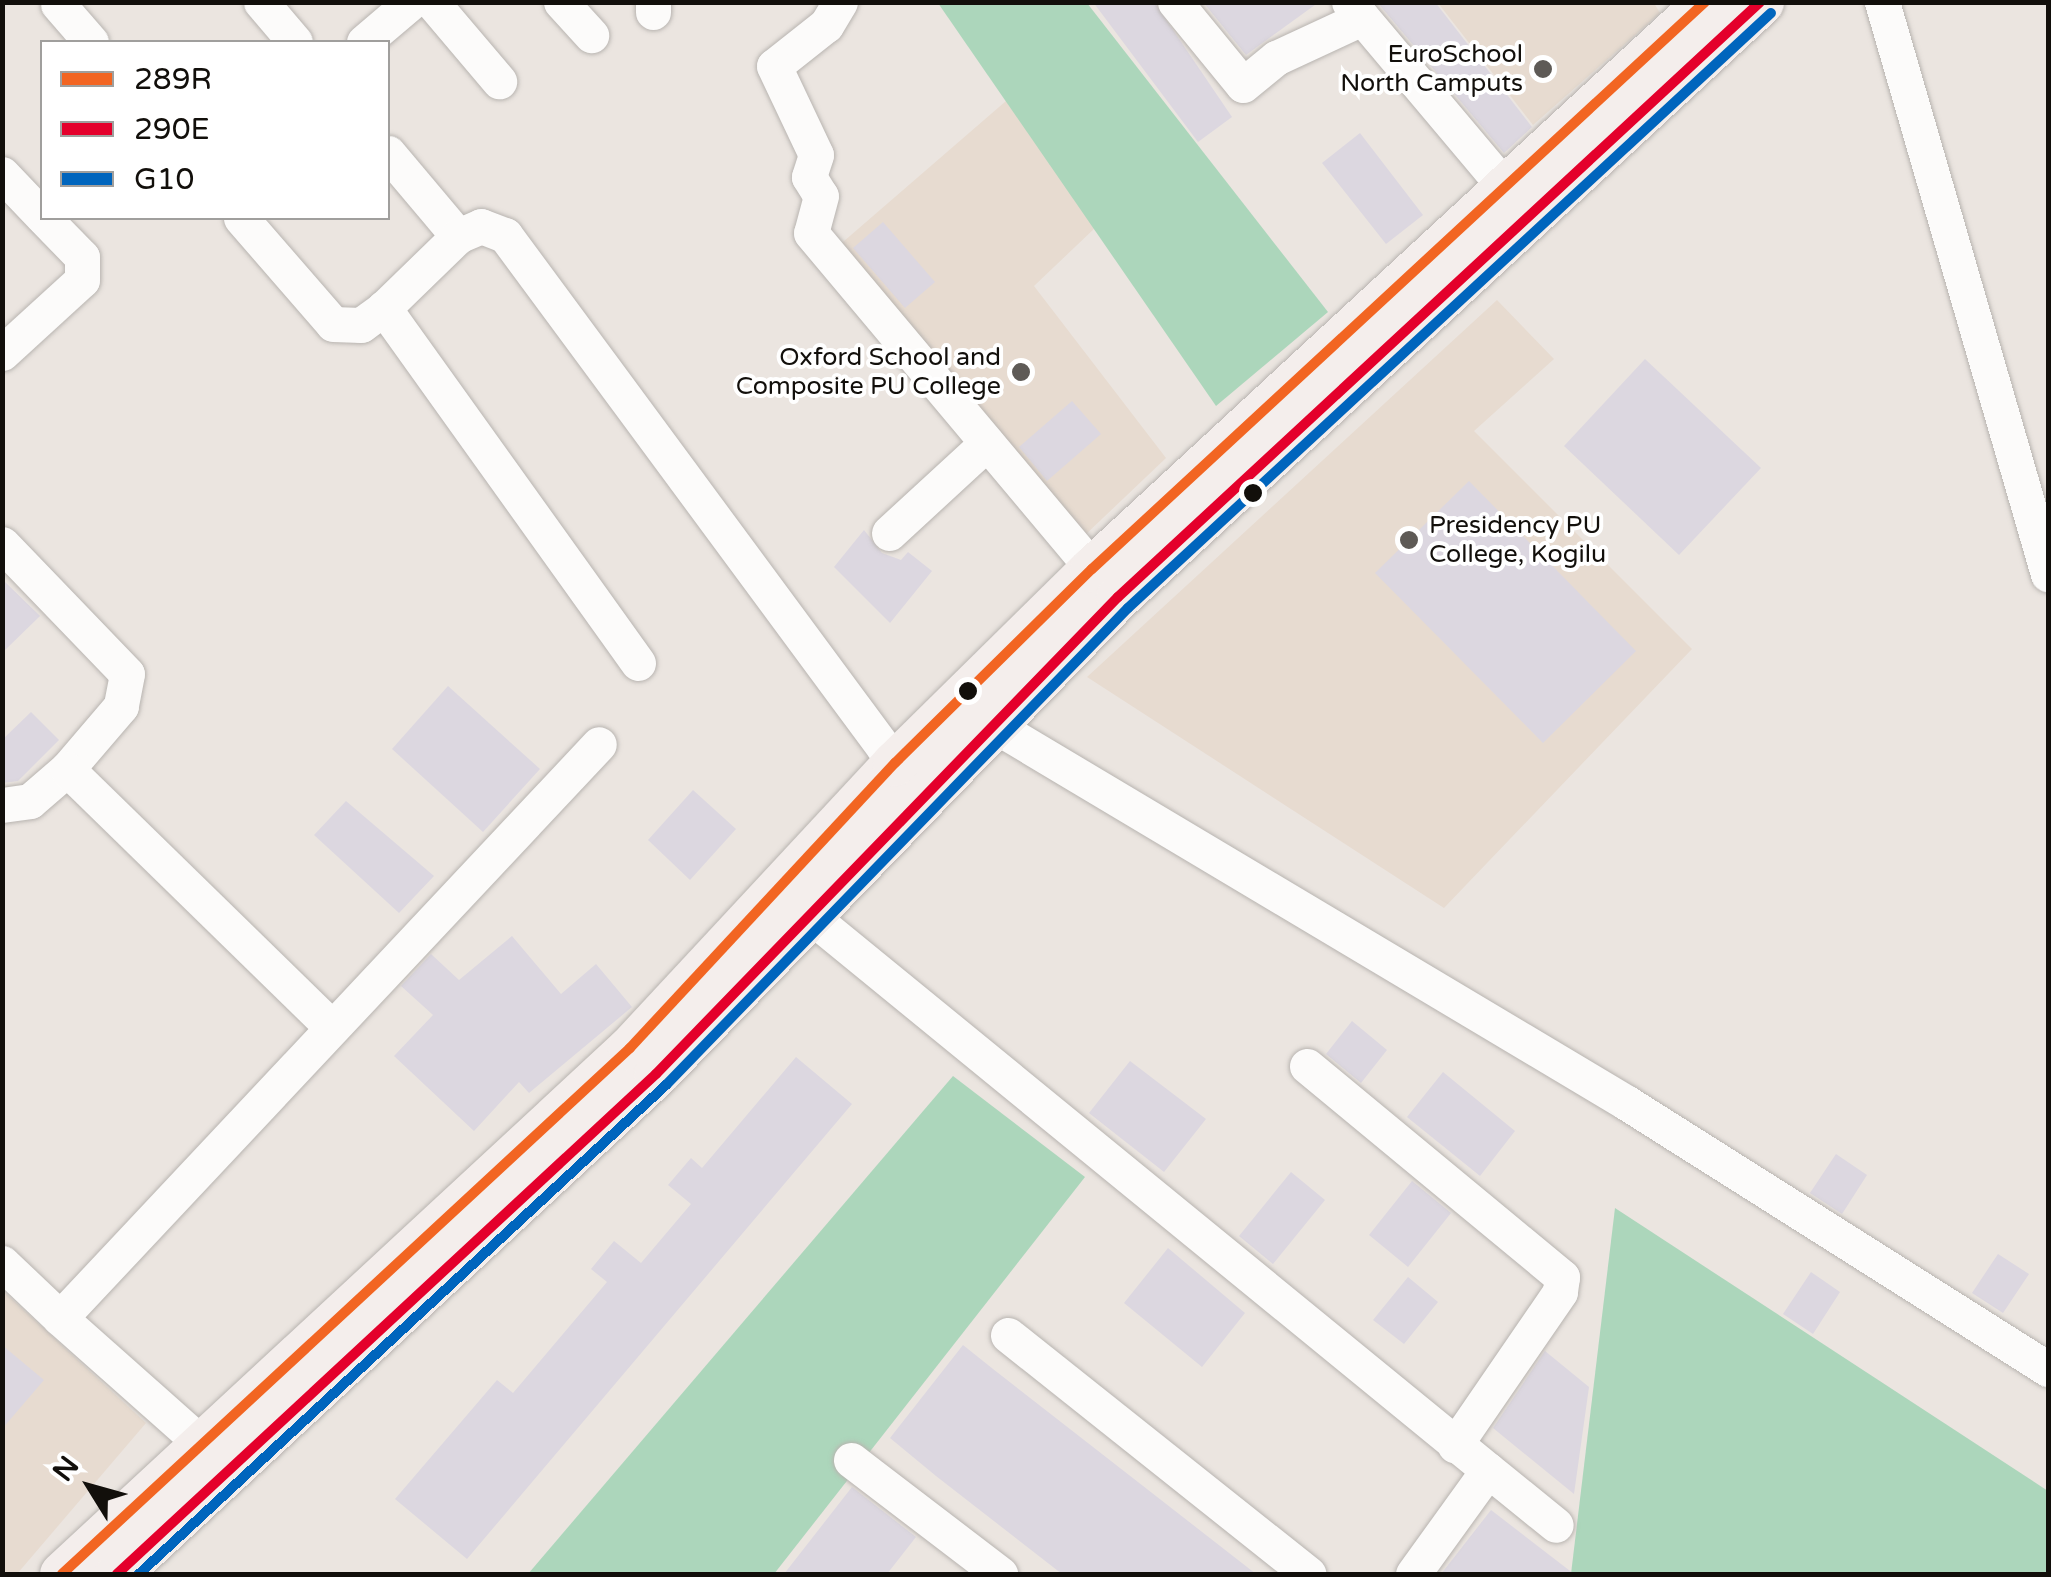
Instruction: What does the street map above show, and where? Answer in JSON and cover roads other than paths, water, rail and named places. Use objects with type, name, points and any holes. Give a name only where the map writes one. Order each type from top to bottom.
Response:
[{"type":"main road","points":[[62,1574],[630,1048],[992,724],[1105,583],[1504,187],[1706,2]]},
{"type":"main road","points":[[116,1574],[656,1074],[793,902],[895,763],[1105,583],[1761,2]]},
{"type":"street","points":[[261,2],[293,40]]},
{"type":"street","points":[[366,40],[411,2]]},
{"type":"street","points":[[432,2],[500,81]]},
{"type":"street","points":[[561,2],[591,35]]},
{"type":"street","points":[[840,2],[826,26],[774,66],[816,156],[809,177],[821,196],[811,232],[1105,583]]},
{"type":"street","points":[[1175,2],[1242,85],[1276,58],[1356,10],[1504,187]]},
{"type":"street","points":[[1882,2],[2048,574]]},
{"type":"street","points":[[58,4],[89,40]]},
{"type":"street","points":[[390,155],[458,236]]},
{"type":"street","points":[[2,174],[40,214]]},
{"type":"street","points":[[2,353],[82,280],[82,257],[46,220]]},
{"type":"street","points":[[243,220],[333,324],[361,325],[384,308],[458,236],[481,226],[505,235],[895,763]]},
{"type":"street","points":[[384,308],[638,663]]},
{"type":"street","points":[[889,533],[986,443]]},
{"type":"street","points":[[2,544],[127,674],[121,706],[66,769],[30,801],[2,804]]},
{"type":"street","points":[[992,724],[1627,1103],[2048,1369]]},
{"type":"street","points":[[60,1318],[599,744]]},
{"type":"street","points":[[66,769],[331,1027]]},
{"type":"street","points":[[793,902],[1556,1524]]},
{"type":"street","points":[[1307,1066],[1562,1277],[1560,1292],[1455,1445]]},
{"type":"street","points":[[2,1263],[203,1446]]},
{"type":"street","points":[[1008,1335],[1309,1574]]},
{"type":"street","points":[[851,1460],[1000,1574]]},
{"type":"street","points":[[1413,1574],[1488,1470]]},
{"type":"place","name":"EuroSchool North Camputs","points":[[1543,69]]},
{"type":"place","name":"Oxford School and Composite PU College","points":[[1021,372]]},
{"type":"place","name":"Presidency PU College, Kogilu","points":[[1409,540]]}]
